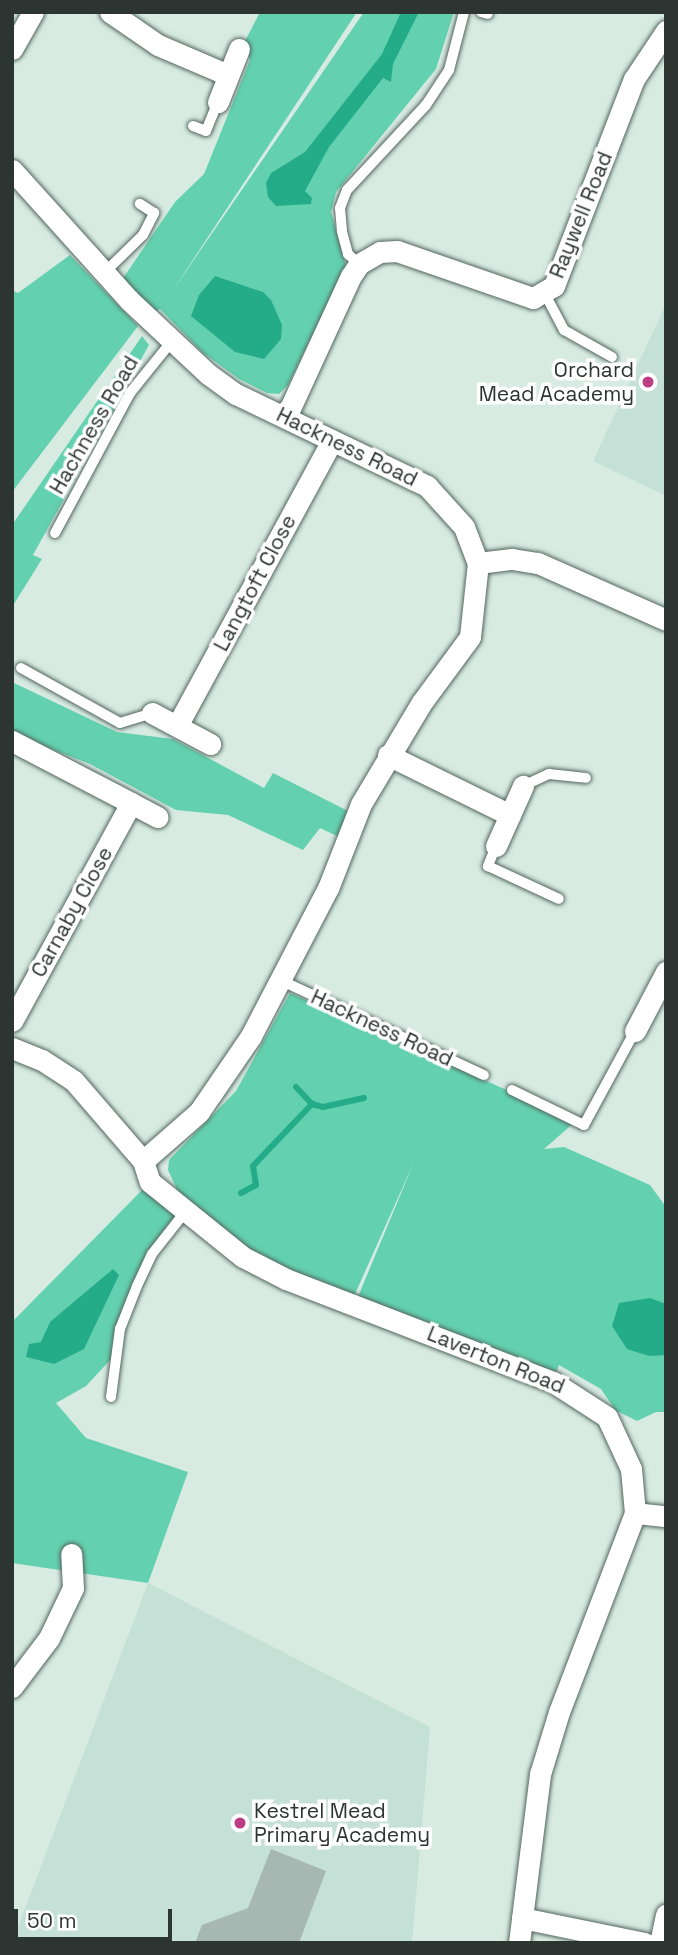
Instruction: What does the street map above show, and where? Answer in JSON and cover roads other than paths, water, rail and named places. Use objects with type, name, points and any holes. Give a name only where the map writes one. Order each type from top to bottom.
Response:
[{"type":"street","points":[[12,49],[33,12]]},
{"type":"street","points":[[110,12],[158,45],[228,75]]},
{"type":"street","name":"Raywell Road","points":[[359,264],[380,252],[397,251],[518,295],[545,295],[561,273],[634,79],[666,31]]},
{"type":"street","points":[[218,102],[239,49]]},
{"type":"street","name":"Hackness Road","points":[[12,170],[104,273],[172,341],[236,394],[427,486],[464,527],[478,563],[470,637],[388,755],[361,804],[328,888],[280,980],[218,1088],[199,1112],[143,1161]]},
{"type":"street","points":[[286,417],[359,264]]},
{"type":"street","name":"Langtoft Close","points":[[177,726],[332,440]]},
{"type":"street","points":[[478,563],[512,559],[538,563],[666,620]]},
{"type":"street","points":[[152,713],[210,744]]},
{"type":"street","points":[[12,741],[157,817]]},
{"type":"street","points":[[388,755],[510,815]]},
{"type":"street","points":[[496,846],[523,786]]},
{"type":"street","name":"Carnaby Close","points":[[12,1021],[131,803]]},
{"type":"street","points":[[635,1031],[664,981]]},
{"type":"street","name":"Laverton Road","points":[[12,1048],[42,1060],[74,1081],[143,1161],[150,1182],[243,1257],[286,1279],[576,1393],[607,1417],[631,1469],[635,1513],[559,1712],[540,1774],[519,1943]]},
{"type":"street","points":[[635,1513],[666,1516]]},
{"type":"street","points":[[12,1687],[49,1638],[73,1588],[71,1554]]},
{"type":"street","points":[[660,1943],[666,1914]]},
{"type":"street","points":[[522,1919],[644,1943]]},
{"type":"lane","points":[[359,264],[348,254],[342,231],[340,208],[347,190],[426,105],[449,70],[464,12]]},
{"type":"lane","points":[[193,126],[206,131],[218,102]]},
{"type":"lane","points":[[104,273],[143,236],[154,213],[140,204]]},
{"type":"lane","points":[[545,295],[564,330],[612,357]]},
{"type":"lane","name":"Hachness Road","points":[[55,533],[130,393],[172,341]]},
{"type":"lane","points":[[21,668],[120,723],[152,713]]},
{"type":"lane","points":[[523,786],[549,774],[586,778]]},
{"type":"lane","points":[[496,846],[488,866],[559,899]]},
{"type":"lane","name":"Hackness Road","points":[[280,980],[484,1075]]},
{"type":"lane","points":[[512,1090],[584,1125],[635,1031]]},
{"type":"lane","points":[[111,1397],[120,1329],[137,1286],[152,1254],[185,1212]]},
{"type":"waterway","points":[[296,1087],[312,1104],[323,1107],[364,1098]]},
{"type":"waterway","points":[[241,1193],[256,1185],[253,1166],[312,1104]]},
{"type":"place","name":"Orchard Mead Academy","points":[[648,382]]},
{"type":"place","name":"Kestrel Mead Primary Academy","points":[[240,1823]]}]
